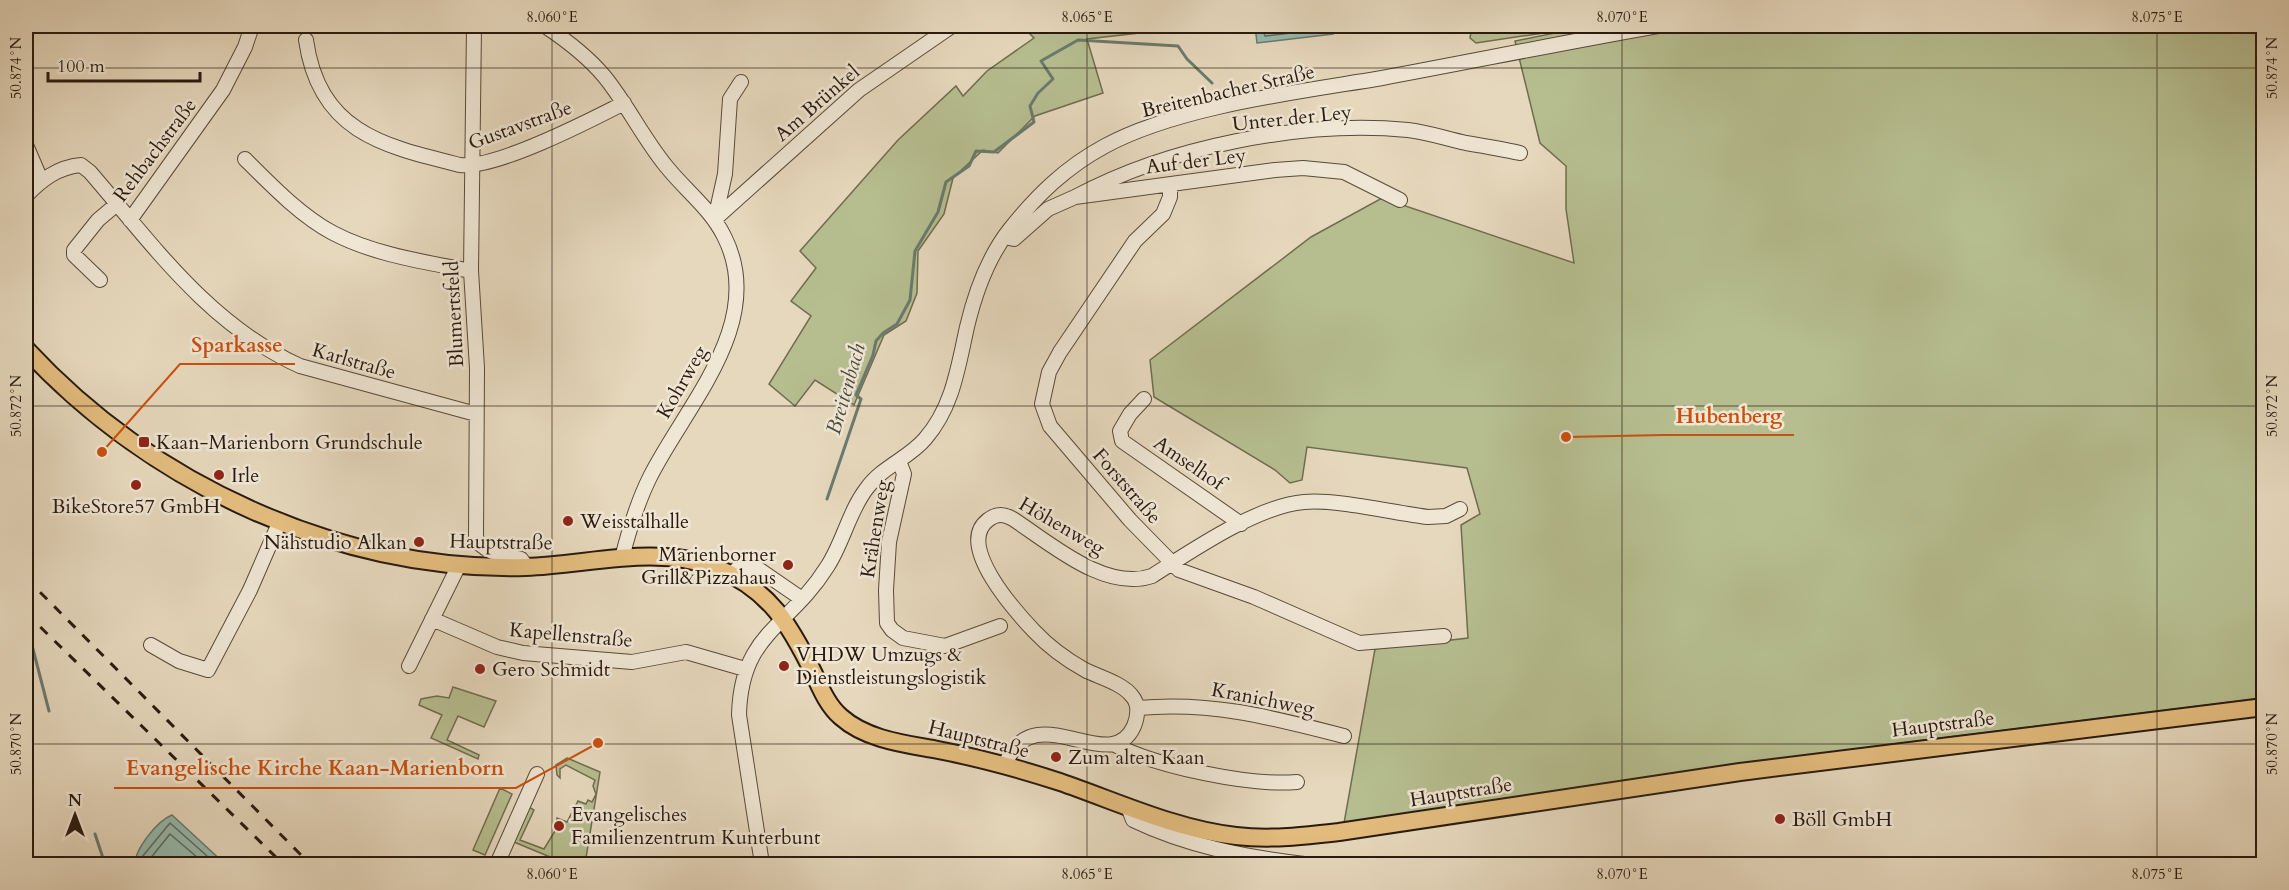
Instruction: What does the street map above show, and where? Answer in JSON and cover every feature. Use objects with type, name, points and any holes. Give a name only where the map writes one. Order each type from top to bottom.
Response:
[{"type":"main road","name":"Hauptstraße","points":[[26,350],[60,383],[130,441],[174,470],[244,506],[280,521],[336,541],[394,556],[459,565],[527,567],[622,558],[671,558],[702,563],[730,575],[772,604],[784,618],[824,695],[834,710],[846,721],[882,738],[1005,765],[1192,828],[1235,836],[1292,837],[1740,772],[2264,707]]},
{"type":"street","points":[[26,30],[28,26]]},
{"type":"street","name":"Rehbachstraße","points":[[26,196],[41,180],[68,166],[81,165],[130,220],[223,90],[245,47],[252,26]]},
{"type":"street","name":"Blumertsfeld","points":[[474,26],[471,271],[477,368],[476,526],[479,544],[490,551],[522,559],[527,567]]},
{"type":"street","name":"Am Brünkel","points":[[715,219],[859,90],[952,26]]},
{"type":"street","name":"Breitenbacher Straße","points":[[762,864],[739,715],[739,694],[745,669],[757,646],[802,599],[827,568],[867,487],[924,441],[943,414],[952,393],[974,299],[986,270],[1004,237],[1046,187],[1105,146],[1156,125],[1240,104],[1658,26]]},
{"type":"street","name":"Kohrweg","points":[[554,28],[603,75],[667,168],[715,219],[726,238],[733,263],[736,289],[732,324],[710,377],[649,477],[637,506],[622,558]]},
{"type":"street","name":"Gustavstraße","points":[[306,40],[309,62],[326,97],[341,116],[358,131],[391,147],[472,166],[569,131],[624,103]]},
{"type":"street","points":[[715,219],[725,174],[730,99],[741,82]]},
{"type":"street","name":"Unter der Ley","points":[[1075,197],[1124,174],[1190,154],[1224,145],[1323,130],[1410,130],[1520,153]]},
{"type":"street","points":[[26,145],[41,180]]},
{"type":"street","points":[[245,159],[296,205],[332,232],[357,243],[412,259],[471,271]]},
{"type":"street","name":"Auf der Ley","points":[[1004,237],[1014,239],[1048,209],[1075,197],[1170,186],[1275,170],[1330,170],[1358,177],[1400,200]]},
{"type":"street","name":"Forststraße","points":[[1170,186],[1170,197],[1163,214],[1135,241],[1060,351],[1050,372],[1042,404],[1050,426],[1130,520],[1179,570],[1254,597],[1359,643],[1444,636]]},
{"type":"street","name":"Rehbachstraße","points":[[100,280],[74,255],[74,249],[98,220],[117,204]]},
{"type":"street","name":"Karlstraße","points":[[130,220],[191,290],[238,332],[273,354],[300,366],[476,414]]},
{"type":"street","name":"Amselhof","points":[[1144,399],[1120,431],[1122,441],[1236,518],[1241,524]]},
{"type":"street","name":"Krähenweg","points":[[899,461],[904,474],[889,542],[887,622],[892,630],[903,638],[945,646],[1000,626]]},
{"type":"street","name":"Höhenweg","points":[[1138,708],[1134,697],[1124,689],[1064,656],[1036,634],[1012,607],[985,564],[979,543],[980,533],[986,521],[1004,514],[1078,562],[1125,579],[1139,580],[1152,576],[1171,563],[1270,509],[1306,501],[1428,517],[1446,516],[1460,509]]},
{"type":"street","points":[[151,645],[179,661],[208,670],[244,601],[280,521]]},
{"type":"street","points":[[409,666],[459,565]]},
{"type":"street","points":[[730,575],[738,568],[757,568],[802,599]]},
{"type":"street","name":"Kapellenstraße","points":[[432,620],[497,647],[523,653],[632,662],[686,652],[745,669]]},
{"type":"street","name":"Kranichweg","points":[[1138,708],[1172,705],[1237,710],[1344,736]]},
{"type":"street","points":[[1115,745],[1126,740],[1135,724],[1138,708]]},
{"type":"street","points":[[1005,765],[1015,746],[1026,737],[1056,735],[1097,744],[1115,745],[1130,753],[1210,774],[1284,783],[1298,782]]},
{"type":"street","points":[[497,864],[537,774]]},
{"type":"street","points":[[1128,807],[1133,820],[1164,835],[1228,853],[1304,864]]},
{"type":"street","points":[[2256,864],[2264,864]]},
{"type":"green space","points":[[1022,26],[1148,26],[1148,32],[1087,39],[1103,93],[1035,116],[998,153],[983,150],[953,178],[944,214],[918,251],[917,293],[906,321],[884,335],[854,405],[815,380],[795,406],[769,384],[811,316],[791,301],[816,268],[800,251],[898,140],[956,86],[963,96],[987,71],[1034,38]]},
{"type":"green space","points":[[1472,26],[2263,26],[2263,698],[1885,745],[1344,823],[1375,649],[1468,638],[1461,525],[1480,514],[1467,468],[1307,447],[1302,480],[1290,483],[1275,470],[1154,397],[1150,360],[1311,237],[1382,198],[1574,263],[1566,209],[1566,166],[1540,143],[1515,41],[1584,27],[1476,43],[1470,38]]},
{"type":"green space","points":[[453,687],[496,701],[484,727],[458,716],[447,740],[479,755],[478,759],[431,738],[442,715],[419,705],[421,699],[437,696],[449,698]]},
{"type":"green space","points":[[567,758],[600,772],[585,864],[567,864],[514,842],[529,807],[534,810],[520,840],[544,849],[555,831],[557,818],[567,822],[578,801],[586,804],[588,800],[592,802],[596,794],[593,786],[595,780],[566,765],[560,769],[560,778],[557,775],[556,765]]},
{"type":"green space","points":[[500,788],[512,794],[485,855],[473,850]]},
{"type":"water","points":[[1255,26],[1332,26],[1333,34],[1257,43]]},
{"type":"water","points":[[172,815],[225,864],[135,864],[139,851],[148,836],[160,823]]},
{"type":"waterway","name":"Breitenbach","points":[[827,499],[861,399],[856,395],[873,355],[876,341],[883,333],[897,324],[910,300],[915,251],[938,212],[946,182],[969,166],[976,151],[994,152],[1034,122],[1030,106],[1038,93],[1053,79],[1041,61],[1078,40],[1178,46],[1187,59],[1212,83]]},
{"type":"waterway","points":[[26,622],[49,711]]},
{"type":"waterway","points":[[95,834],[105,864]]},
{"type":"railway","points":[[26,578],[310,864]]},
{"type":"railway","points":[[26,613],[283,864]]},
{"type":"place","name":"Hubenberg","points":[[1566,437]]},
{"type":"place","name":"Kaan-Marienborn Grundschule","points":[[144,442]]},
{"type":"place","name":"Sparkasse","points":[[102,452]]},
{"type":"place","name":"Irle","points":[[219,475]]},
{"type":"place","name":"BikeStore57 GmbH","points":[[136,485]]},
{"type":"place","name":"Weisstalhalle","points":[[568,521]]},
{"type":"place","name":"Nähstudio Alkan","points":[[419,542]]},
{"type":"place","name":"Marienborner Grill&Pizzahaus","points":[[788,565]]},
{"type":"place","name":"VHDW Umzugs & Dienstleistungslogistik","points":[[784,666]]},
{"type":"place","name":"Gero Schmidt","points":[[480,669]]},
{"type":"place","name":"Evangelische Kirche Kaan-Marienborn","points":[[598,743]]},
{"type":"place","name":"Zum alten Kaan","points":[[1056,757]]},
{"type":"place","name":"Böll GmbH","points":[[1780,819]]},
{"type":"place","name":"Evangelisches Familienzentrum Kunterbunt","points":[[559,826]]}]
